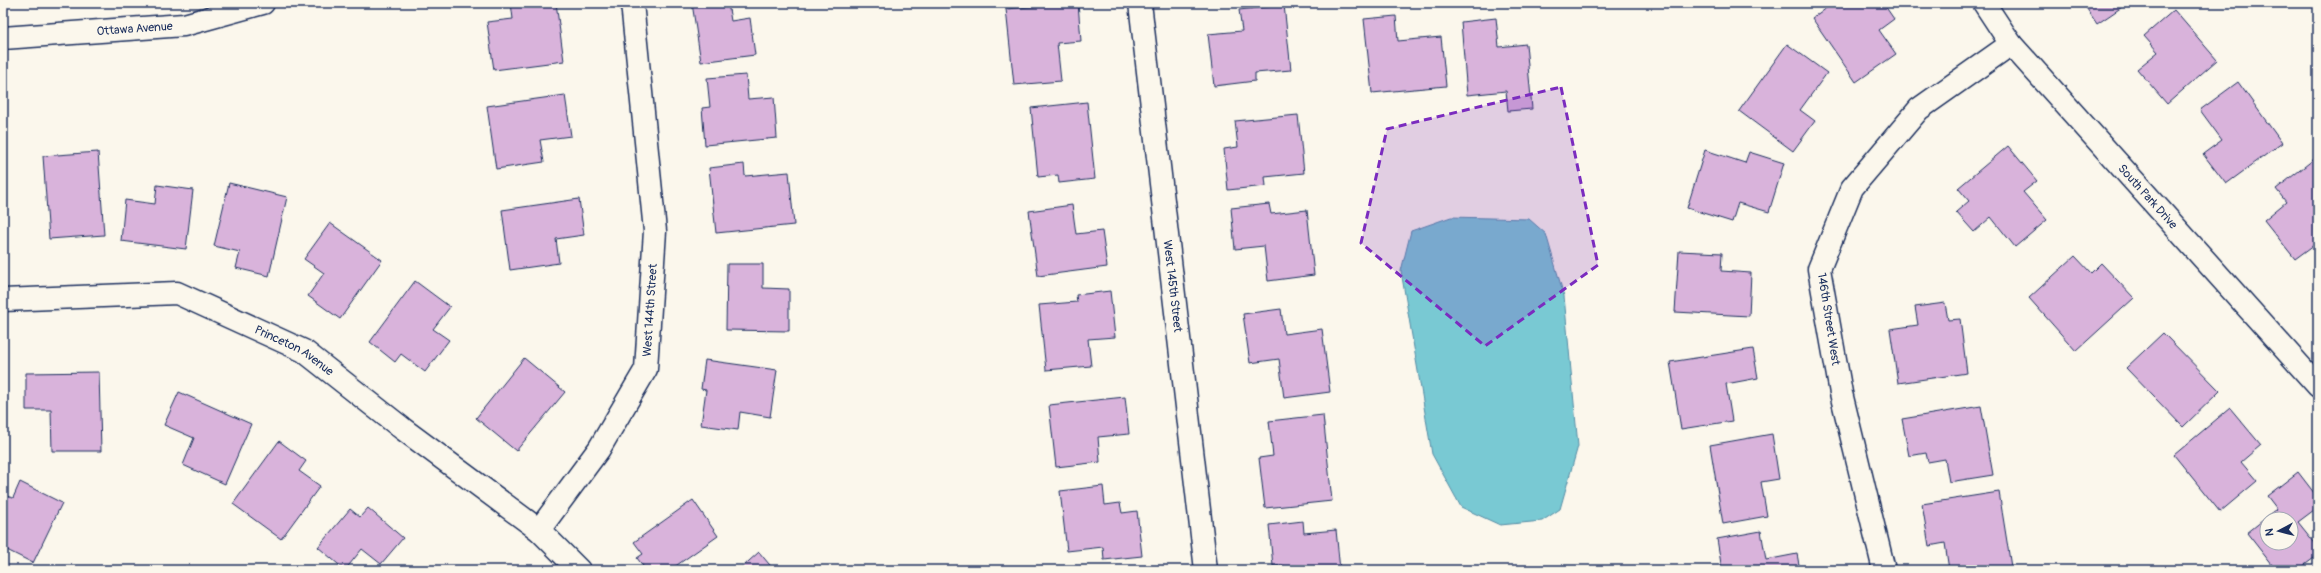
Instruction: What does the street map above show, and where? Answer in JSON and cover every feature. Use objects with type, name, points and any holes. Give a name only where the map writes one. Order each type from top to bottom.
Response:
[{"type":"street","name":"Ottawa Avenue","points":[[3,38],[184,25],[263,3]]},
{"type":"street","name":"West 144th Street","points":[[539,530],[599,449],[646,369],[655,231],[632,3]]},
{"type":"street","name":"West 145th Street","points":[[1140,3],[1206,570]]},
{"type":"street","name":"South Park Drive","points":[[1984,3],[2011,44],[2318,386]]},
{"type":"street","name":"146th Street West","points":[[1884,570],[1841,393],[1819,269],[1852,188],[1919,109],[2011,44]]},
{"type":"street","name":"Princeton Avenue","points":[[3,300],[177,293],[304,351],[403,429],[539,530]]},
{"type":"street","points":[[539,530],[580,570]]},
{"type":"highlighted area","points":[[1561,87],[1598,265],[1485,346],[1361,243],[1387,129]]},
{"type":"water","points":[[1451,217],[1529,219],[1546,234],[1564,296],[1578,446],[1560,509],[1542,521],[1500,525],[1461,507],[1432,454],[1401,271],[1411,231]]},
{"type":"building","points":[[511,3],[556,3],[564,61],[494,70],[487,22],[513,19]]},
{"type":"building","points":[[692,3],[728,3],[731,21],[750,18],[755,55],[701,62]]},
{"type":"building","points":[[1078,3],[1081,41],[1057,43],[1061,81],[1014,85],[1006,9]]},
{"type":"building","points":[[1833,3],[1883,3],[1894,19],[1879,30],[1896,54],[1856,82],[1812,18]]},
{"type":"building","points":[[2083,3],[2128,3],[2097,24]]},
{"type":"building","points":[[1284,5],[1291,70],[1255,73],[1255,81],[1214,86],[1208,34],[1242,31],[1239,10]]},
{"type":"building","points":[[2174,10],[2217,60],[2167,104],[2137,69],[2158,52],[2144,36]]},
{"type":"building","points":[[1396,16],[1398,41],[1441,37],[1446,86],[1372,93],[1364,19]]},
{"type":"building","points":[[1496,18],[1499,47],[1526,44],[1532,109],[1508,111],[1506,91],[1467,95],[1461,22]]},
{"type":"building","points":[[1787,44],[1827,73],[1800,110],[1815,121],[1793,151],[1739,111]]},
{"type":"building","points":[[746,75],[748,99],[774,97],[777,138],[705,145],[702,108],[710,107],[707,78]]},
{"type":"building","points":[[2238,82],[2282,143],[2226,184],[2203,154],[2222,140],[2200,110]]},
{"type":"building","points":[[565,95],[571,136],[540,140],[544,162],[496,169],[487,106]]},
{"type":"building","points":[[1087,102],[1095,179],[1059,183],[1058,175],[1038,177],[1031,108]]},
{"type":"building","points":[[1298,115],[1304,173],[1265,177],[1266,186],[1228,190],[1224,149],[1238,147],[1235,121]]},
{"type":"building","points":[[2008,146],[2037,181],[2023,192],[2047,220],[2015,247],[1991,217],[1974,232],[1956,212],[1969,201],[1958,188]]},
{"type":"building","points":[[1705,150],[1745,163],[1749,152],[1784,163],[1769,212],[1738,203],[1732,222],[1687,208]]},
{"type":"building","points":[[98,152],[104,235],[49,239],[43,156]]},
{"type":"building","points":[[2318,156],[2318,242],[2295,259],[2264,220],[2286,202],[2276,189]]},
{"type":"building","points":[[744,164],[745,176],[789,172],[794,225],[716,233],[709,168]]},
{"type":"building","points":[[229,183],[287,197],[269,276],[236,268],[240,252],[214,246]]},
{"type":"building","points":[[157,185],[193,190],[186,249],[121,241],[125,200],[155,204]]},
{"type":"building","points":[[579,199],[584,235],[556,239],[559,263],[510,270],[502,210]]},
{"type":"building","points":[[1269,204],[1271,214],[1307,210],[1314,275],[1268,281],[1264,246],[1235,249],[1231,208]]},
{"type":"building","points":[[1072,205],[1076,234],[1102,231],[1107,267],[1038,276],[1029,211]]},
{"type":"building","points":[[330,223],[382,260],[340,319],[308,296],[324,273],[304,259]]},
{"type":"building","points":[[1679,251],[1722,253],[1721,271],[1751,273],[1749,316],[1675,312]]},
{"type":"building","points":[[2075,256],[2091,273],[2101,263],[2134,298],[2076,351],[2029,298]]},
{"type":"building","points":[[727,264],[763,264],[763,288],[789,289],[789,331],[726,330]]},
{"type":"building","points":[[415,281],[450,307],[433,329],[449,340],[425,372],[401,354],[395,362],[370,342]]},
{"type":"building","points":[[1110,291],[1115,337],[1088,339],[1091,366],[1046,370],[1039,305],[1077,302],[1076,295]]},
{"type":"building","points":[[1945,303],[1948,320],[1960,319],[1967,373],[1898,383],[1890,329],[1918,325],[1915,307]]},
{"type":"building","points":[[1281,309],[1284,334],[1322,329],[1330,392],[1284,398],[1279,359],[1250,363],[1243,314]]},
{"type":"building","points":[[2163,333],[2220,391],[2183,427],[2126,368]]},
{"type":"building","points":[[1753,349],[1758,378],[1726,384],[1732,421],[1681,429],[1670,362]]},
{"type":"building","points":[[524,358],[565,392],[516,451],[476,418]]},
{"type":"building","points":[[705,360],[777,370],[770,417],[740,412],[738,430],[701,425],[706,390],[701,389]]},
{"type":"building","points":[[99,372],[101,451],[52,451],[51,410],[26,410],[26,373]]},
{"type":"building","points":[[179,392],[251,424],[225,484],[183,465],[194,438],[164,425]]},
{"type":"building","points":[[1125,397],[1129,434],[1098,437],[1100,462],[1056,467],[1049,405]]},
{"type":"building","points":[[1981,406],[1993,475],[1949,482],[1945,459],[1928,462],[1926,453],[1909,456],[1902,419]]},
{"type":"building","points":[[2230,408],[2261,445],[2241,462],[2257,481],[2220,512],[2174,455]]},
{"type":"building","points":[[1323,415],[1332,501],[1265,508],[1259,458],[1273,456],[1269,421]]},
{"type":"building","points":[[1772,434],[1779,479],[1761,482],[1767,516],[1723,524],[1710,445]]},
{"type":"building","points":[[279,441],[306,461],[299,471],[320,486],[281,539],[233,504]]},
{"type":"building","points":[[2298,472],[2318,498],[2318,507],[2299,521],[2299,511],[2274,511],[2277,509],[2267,496]]},
{"type":"building","points":[[20,482],[62,503],[33,563],[3,548],[3,495],[13,498]]},
{"type":"building","points":[[1103,486],[1105,505],[1120,503],[1122,513],[1137,511],[1142,556],[1104,560],[1103,547],[1067,551],[1060,491]]},
{"type":"building","points":[[1999,492],[2011,567],[1988,570],[1949,570],[1945,543],[1929,546],[1922,504]]},
{"type":"building","points":[[693,500],[718,536],[670,570],[646,570],[637,558],[643,554],[634,542]]},
{"type":"building","points":[[368,508],[403,538],[381,564],[362,549],[345,570],[318,547],[350,509],[360,517]]},
{"type":"building","points":[[1303,521],[1304,533],[1336,530],[1340,570],[1283,570],[1283,565],[1273,566],[1269,525]]},
{"type":"building","points":[[2259,523],[2259,548],[2247,533]]},
{"type":"building","points":[[2299,523],[2318,547],[2318,555],[2298,570],[2276,570],[2261,551],[2299,551]]},
{"type":"building","points":[[1761,531],[1766,560],[1797,554],[1800,570],[1722,570],[1717,539]]},
{"type":"building","points":[[759,552],[774,570],[739,570]]}]
